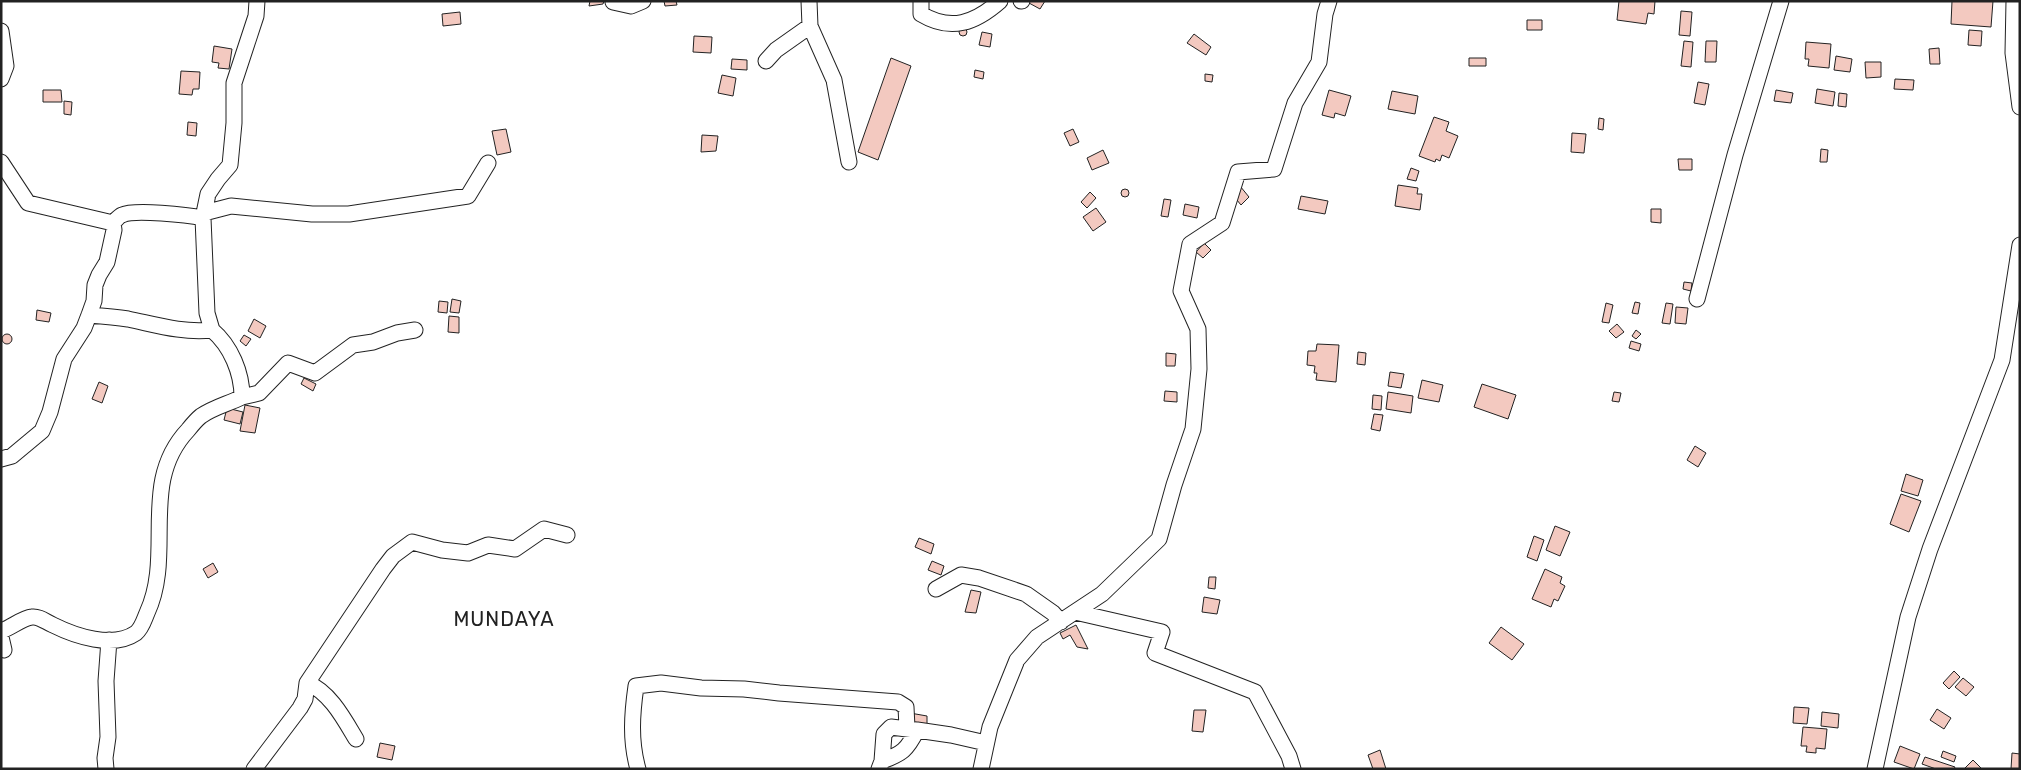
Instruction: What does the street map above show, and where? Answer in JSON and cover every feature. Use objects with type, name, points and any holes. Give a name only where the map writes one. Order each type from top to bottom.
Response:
[{"type":"street","points":[[242,397],[242,383],[234,359],[222,338],[212,330],[207,313],[203,215],[208,194],[230,166],[234,123],[234,83],[256,16],[256,1]]},
{"type":"street","points":[[613,2],[631,6],[643,1]]},
{"type":"street","points":[[809,1],[810,26],[834,80],[849,162]]},
{"type":"street","points":[[921,1],[921,14],[933,21],[955,25],[973,20],[987,12],[1000,1]]},
{"type":"street","points":[[981,769],[990,727],[1018,660],[1037,637],[1102,594],[1160,539],[1174,485],[1193,429],[1199,370],[1198,329],[1181,290],[1190,244],[1222,223],[1238,172],[1274,169],[1295,103],[1319,62],[1325,14],[1329,1]]},
{"type":"street","points":[[1697,300],[1735,155],[1781,1]]},
{"type":"street","points":[[2014,1],[2013,53],[2020,106]]},
{"type":"street","points":[[766,61],[776,50],[810,26]]},
{"type":"street","points":[[1,31],[6,66],[1,79]]},
{"type":"street","points":[[1,162],[28,203],[113,223]]},
{"type":"street","points":[[113,223],[122,214],[203,215],[231,206],[312,214],[348,214],[468,196],[488,163]]},
{"type":"street","points":[[1,459],[12,456],[42,431],[50,412],[64,359],[84,328],[94,302],[95,285],[98,275],[107,262],[114,230],[113,223]]},
{"type":"street","points":[[1875,769],[1908,617],[1930,549],[2002,360],[2020,245]]},
{"type":"street","points":[[89,315],[127,319],[176,330],[193,332],[212,330]]},
{"type":"street","points":[[1,631],[31,616],[40,618],[76,635],[109,640],[135,633],[141,628],[152,602],[158,561],[160,490],[168,459],[178,440],[200,417],[221,405],[260,393],[288,363],[315,373],[353,345],[373,342],[397,332],[415,330]]},
{"type":"street","points":[[254,769],[300,708],[305,699],[307,683],[393,556],[412,542],[442,550],[468,553],[488,545],[515,549],[544,529],[567,535]]},
{"type":"street","points":[[936,589],[961,575],[979,578],[1026,594],[1053,613],[1060,622]]},
{"type":"street","points":[[1075,612],[1162,632],[1155,653],[1255,692],[1289,756],[1293,769]]},
{"type":"street","points":[[106,769],[105,758],[108,738],[106,681],[109,640]]},
{"type":"street","points":[[307,683],[330,700],[346,721],[356,739]]},
{"type":"street","points":[[638,769],[634,753],[632,717],[636,686],[661,683],[701,688],[744,689],[898,702],[906,707],[912,729],[909,746],[899,755],[881,765]]},
{"type":"street","points":[[881,765],[884,734],[891,727],[952,735],[986,743]]},
{"type":"building","points":[[590,1],[604,1],[603,4],[589,6]]},
{"type":"building","points":[[664,1],[676,1],[677,5],[665,6]]},
{"type":"building","points":[[1029,1],[1045,1],[1040,9],[1029,3]]},
{"type":"building","points":[[1619,1],[1655,1],[1654,14],[1648,13],[1646,24],[1617,20]]},
{"type":"building","points":[[1952,1],[1993,1],[1991,27],[1951,24]]},
{"type":"building","points":[[1681,11],[1692,12],[1690,36],[1679,35]]},
{"type":"building","points":[[460,12],[461,24],[443,26],[442,14]]},
{"type":"building","points":[[1527,20],[1542,20],[1542,30],[1527,30]]},
{"type":"building","points":[[963,28],[967,32],[963,36],[959,32]]},
{"type":"building","points":[[1969,30],[1982,31],[1981,46],[1968,45]]},
{"type":"building","points":[[982,32],[992,34],[990,47],[979,45]]},
{"type":"building","points":[[1194,34],[1211,47],[1206,55],[1187,43]]},
{"type":"building","points":[[694,36],[712,37],[711,53],[693,52]]},
{"type":"building","points":[[1684,41],[1693,42],[1691,67],[1681,66]]},
{"type":"building","points":[[1706,41],[1717,41],[1716,62],[1705,62]]},
{"type":"building","points":[[1806,42],[1831,44],[1829,68],[1808,66],[1809,59],[1805,59]]},
{"type":"building","points":[[214,46],[232,49],[229,69],[218,68],[219,63],[212,62]]},
{"type":"building","points":[[1939,48],[1940,64],[1930,64],[1929,49]]},
{"type":"building","points":[[1836,56],[1852,59],[1850,72],[1834,70]]},
{"type":"building","points":[[891,58],[911,66],[878,160],[858,152]]},
{"type":"building","points":[[1469,58],[1486,58],[1486,66],[1469,66]]},
{"type":"building","points":[[732,59],[747,60],[747,70],[731,69]]},
{"type":"building","points":[[1865,62],[1881,62],[1881,77],[1866,78]]},
{"type":"building","points":[[975,70],[984,72],[983,79],[974,77]]},
{"type":"building","points":[[181,71],[200,72],[199,89],[193,89],[192,95],[179,94]]},
{"type":"building","points":[[1205,74],[1213,75],[1212,82],[1205,81]]},
{"type":"building","points":[[722,75],[736,78],[733,96],[718,93]]},
{"type":"building","points":[[1895,79],[1914,80],[1913,90],[1894,89]]},
{"type":"building","points":[[1698,82],[1709,84],[1705,105],[1694,103]]},
{"type":"building","points":[[1817,89],[1835,92],[1833,106],[1815,103]]},
{"type":"building","points":[[43,90],[61,90],[62,102],[43,102]]},
{"type":"building","points":[[1329,90],[1351,96],[1345,116],[1335,113],[1334,118],[1322,115]]},
{"type":"building","points":[[1776,90],[1793,93],[1791,103],[1774,101]]},
{"type":"building","points":[[1392,91],[1418,96],[1415,114],[1388,109]]},
{"type":"building","points":[[1839,93],[1847,94],[1846,107],[1838,106]]},
{"type":"building","points":[[64,101],[72,102],[71,115],[64,114]]},
{"type":"building","points":[[1434,117],[1449,122],[1446,131],[1458,136],[1449,158],[1442,155],[1440,161],[1436,159],[1435,162],[1419,156]]},
{"type":"building","points":[[1599,118],[1604,119],[1603,130],[1598,129]]},
{"type":"building","points":[[188,122],[197,123],[196,136],[187,135]]},
{"type":"building","points":[[506,129],[511,152],[497,155],[492,131]]},
{"type":"building","points":[[1073,129],[1079,142],[1070,146],[1064,133]]},
{"type":"building","points":[[1572,133],[1586,134],[1584,153],[1571,152]]},
{"type":"building","points":[[702,135],[718,136],[716,151],[701,152]]},
{"type":"building","points":[[1821,149],[1828,150],[1827,162],[1820,162]]},
{"type":"building","points":[[1103,150],[1109,163],[1092,170],[1087,158]]},
{"type":"building","points":[[1678,159],[1692,159],[1692,170],[1679,170]]},
{"type":"building","points":[[1411,168],[1419,171],[1416,181],[1407,179]]},
{"type":"building","points":[[1398,185],[1418,188],[1417,194],[1422,194],[1420,210],[1395,206]]},
{"type":"building","points":[[1240,186],[1249,197],[1241,205],[1232,194]]},
{"type":"building","points":[[1125,189],[1129,193],[1125,197],[1121,193]]},
{"type":"building","points":[[1090,192],[1096,198],[1087,208],[1081,202]]},
{"type":"building","points":[[1301,196],[1328,201],[1325,214],[1298,209]]},
{"type":"building","points":[[1164,199],[1171,200],[1168,217],[1161,216]]},
{"type":"building","points":[[1185,204],[1199,207],[1197,218],[1183,215]]},
{"type":"building","points":[[1096,208],[1106,222],[1093,231],[1083,217]]},
{"type":"building","points":[[1651,209],[1661,209],[1661,223],[1651,222]]},
{"type":"building","points":[[1204,243],[1211,250],[1203,258],[1196,252]]},
{"type":"building","points":[[1684,282],[1692,283],[1691,291],[1683,289]]},
{"type":"building","points":[[452,299],[461,301],[459,313],[450,312]]},
{"type":"building","points":[[439,301],[448,302],[447,313],[438,312]]},
{"type":"building","points":[[1635,302],[1640,303],[1638,314],[1632,313]]},
{"type":"building","points":[[1606,303],[1613,305],[1609,323],[1602,322]]},
{"type":"building","points":[[1666,303],[1673,304],[1670,324],[1662,323]]},
{"type":"building","points":[[1676,307],[1688,308],[1686,324],[1675,323]]},
{"type":"building","points":[[37,310],[51,313],[49,322],[36,320]]},
{"type":"building","points":[[449,316],[459,317],[459,333],[448,332]]},
{"type":"building","points":[[254,319],[266,326],[260,338],[248,331]]},
{"type":"building","points":[[1617,324],[1624,332],[1616,338],[1609,331]]},
{"type":"building","points":[[1636,330],[1641,334],[1636,339],[1632,336]]},
{"type":"building","points":[[5,334],[9,334],[12,339],[11,343],[5,344],[2,341],[2,337]]},
{"type":"building","points":[[244,335],[251,339],[246,346],[240,341]]},
{"type":"building","points":[[1631,341],[1641,344],[1639,351],[1629,348]]},
{"type":"building","points":[[1317,344],[1339,345],[1336,382],[1316,380],[1315,366],[1307,365],[1308,351],[1316,351]]},
{"type":"building","points":[[1358,352],[1366,353],[1365,365],[1357,364]]},
{"type":"building","points":[[1166,353],[1176,354],[1175,366],[1166,366]]},
{"type":"building","points":[[1390,372],[1404,374],[1401,388],[1388,386]]},
{"type":"building","points":[[304,378],[316,384],[313,391],[301,384]]},
{"type":"building","points":[[1422,380],[1443,385],[1439,402],[1418,398]]},
{"type":"building","points":[[99,382],[108,386],[102,403],[92,399]]},
{"type":"building","points":[[1482,384],[1516,395],[1508,419],[1474,407]]},
{"type":"building","points":[[1165,391],[1177,392],[1177,402],[1164,401]]},
{"type":"building","points":[[1388,392],[1413,396],[1411,413],[1386,409]]},
{"type":"building","points":[[1614,392],[1621,393],[1619,402],[1612,401]]},
{"type":"building","points":[[1373,395],[1382,396],[1381,410],[1372,409]]},
{"type":"building","points":[[245,405],[260,408],[255,433],[240,431]]},
{"type":"building","points":[[227,408],[243,412],[240,424],[224,420]]},
{"type":"building","points":[[1374,414],[1383,415],[1380,431],[1371,429]]},
{"type":"building","points":[[1695,446],[1706,453],[1698,467],[1687,460]]},
{"type":"building","points":[[1906,474],[1923,480],[1918,496],[1901,491]]},
{"type":"building","points":[[1901,494],[1921,501],[1909,532],[1890,524]]},
{"type":"building","points":[[1555,526],[1570,532],[1560,556],[1546,550]]},
{"type":"building","points":[[1534,536],[1544,540],[1537,561],[1527,557]]},
{"type":"building","points":[[919,538],[934,544],[931,554],[915,547]]},
{"type":"building","points":[[932,561],[944,566],[941,575],[928,570]]},
{"type":"building","points":[[213,563],[218,572],[208,578],[203,569]]},
{"type":"building","points":[[1545,569],[1562,577],[1560,583],[1565,586],[1558,601],[1554,599],[1551,607],[1532,599]]},
{"type":"building","points":[[1209,577],[1216,577],[1215,589],[1208,588]]},
{"type":"building","points":[[971,590],[981,592],[976,613],[965,612]]},
{"type":"building","points":[[1204,597],[1220,600],[1217,614],[1202,612]]},
{"type":"building","points":[[1076,625],[1088,649],[1077,647],[1070,635],[1063,639],[1060,633]]},
{"type":"building","points":[[1501,627],[1524,644],[1512,660],[1489,643]]},
{"type":"building","points":[[1954,671],[1960,677],[1949,689],[1943,683]]},
{"type":"building","points":[[1963,678],[1974,687],[1966,696],[1955,687]]},
{"type":"building","points":[[1794,707],[1809,708],[1807,724],[1793,723]]},
{"type":"building","points":[[1937,709],[1951,718],[1944,729],[1930,720]]},
{"type":"building","points":[[1194,710],[1206,710],[1203,732],[1192,731]]},
{"type":"building","points":[[1822,712],[1839,714],[1838,728],[1821,726]]},
{"type":"building","points":[[910,713],[927,716],[927,727],[911,724]]},
{"type":"building","points":[[1803,727],[1827,729],[1825,749],[1816,748],[1816,753],[1806,752],[1807,746],[1801,746]]},
{"type":"building","points":[[380,743],[395,746],[392,760],[377,757]]},
{"type":"building","points":[[1900,746],[1920,754],[1914,769],[1894,762]]},
{"type":"building","points":[[1380,750],[1386,769],[1373,769],[1368,755]]},
{"type":"building","points":[[1943,751],[1956,756],[1954,762],[1941,757]]},
{"type":"building","points":[[2012,753],[2020,754],[2020,769],[2011,769]]},
{"type":"building","points":[[1925,757],[1955,767],[1954,769],[1936,769],[1922,764]]},
{"type":"building","points":[[1973,760],[1982,769],[1964,769]]},
{"type":"district","name":"MUNDAYA","points":[[504,619]]}]
